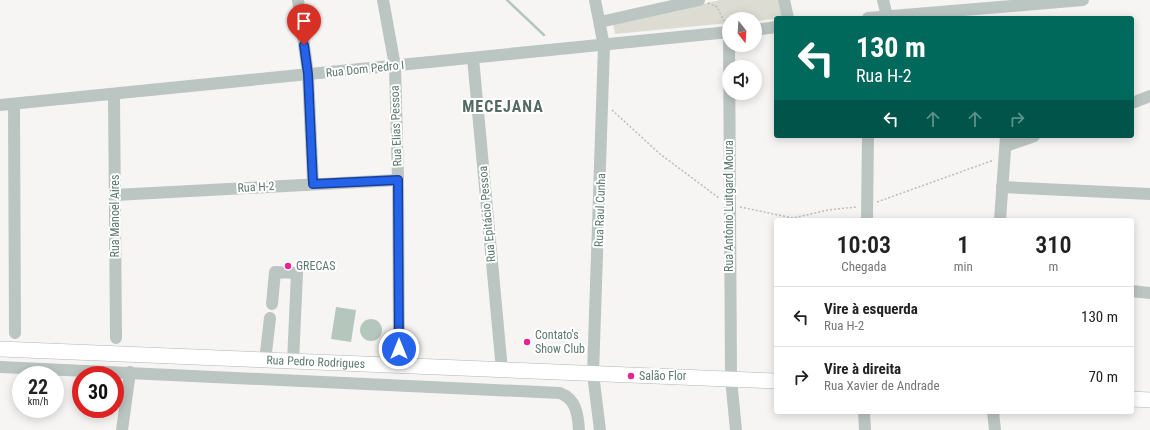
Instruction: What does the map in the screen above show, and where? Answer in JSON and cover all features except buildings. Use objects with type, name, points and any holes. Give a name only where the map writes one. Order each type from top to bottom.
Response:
[{"type":"main road","name":"Rua Pedro Rodrigues","points":[[0,349],[774,382]]},
{"type":"main road","points":[[1134,399],[1150,400]]},
{"type":"street","points":[[298,0],[308,74],[313,184]]},
{"type":"street","name":"Rua Elias Pessoa","points":[[383,0],[395,66],[398,180],[399,349]]},
{"type":"street","name":"Rua Raul Cunha","points":[[595,0],[604,46],[593,374],[600,430]]},
{"type":"street","points":[[784,0],[788,16]]},
{"type":"street","points":[[883,0],[887,16],[978,4],[1007,12],[1083,0]]},
{"type":"street","points":[[600,22],[697,1]]},
{"type":"street","points":[[762,29],[774,28]]},
{"type":"street","name":"Rua Dom Pedro I","points":[[0,105],[604,46],[722,33]]},
{"type":"street","name":"Rua Antônio Luitgard Moura","points":[[729,52],[730,379],[736,430]]},
{"type":"street","name":"Rua Epitácio Pessoa","points":[[473,58],[502,370]]},
{"type":"street","name":"Rua Manoel Aires","points":[[114,94],[116,338]]},
{"type":"street","points":[[1134,101],[1150,96]]},
{"type":"street","points":[[14,104],[15,333]]},
{"type":"street","points":[[867,218],[868,138]]},
{"type":"street","points":[[1000,218],[1006,146],[1028,138]]},
{"type":"street","name":"Rua H-2","points":[[115,195],[398,180]]},
{"type":"street","points":[[1002,187],[1150,194]]},
{"type":"street","points":[[272,304],[275,272],[297,273],[293,362]]},
{"type":"street","points":[[1134,291],[1150,293]]},
{"type":"street","points":[[265,361],[270,318]]},
{"type":"street","points":[[0,367],[130,372],[560,394],[568,396],[573,401],[578,418],[579,430]]},
{"type":"street","points":[[122,430],[130,372]]},
{"type":"street","points":[[864,414],[864,430]]},
{"type":"street","points":[[993,414],[995,430]]},
{"type":"path","points":[[697,1],[716,7],[722,19]]},
{"type":"path","points":[[603,101],[632,130],[660,154],[729,205],[793,218],[828,210],[867,206],[1006,146]]},
{"type":"shaded area","points":[[720,0],[778,0],[782,16],[774,16],[774,19],[762,20],[762,12],[722,12],[722,24],[615,34],[613,24]]},
{"type":"shaded area","points":[[336,307],[356,310],[351,342],[331,339]]},
{"type":"shaded area","points":[[371,319],[375,320],[381,326],[381,334],[375,340],[371,341],[367,340],[361,334],[360,330],[361,326],[367,320]]},
{"type":"waterway","points":[[507,0],[544,35]]},
{"type":"place","name":"GRECAS","points":[[288,266]]},
{"type":"place","name":"Contato's Show Club","points":[[527,342]]},
{"type":"place","name":"Salão Flor","points":[[631,376]]},
{"type":"district","name":"MECEJANA","points":[[503,106]]},
{"type":"route","points":[[304,45],[308,74],[313,184],[398,180],[399,349]]}]
